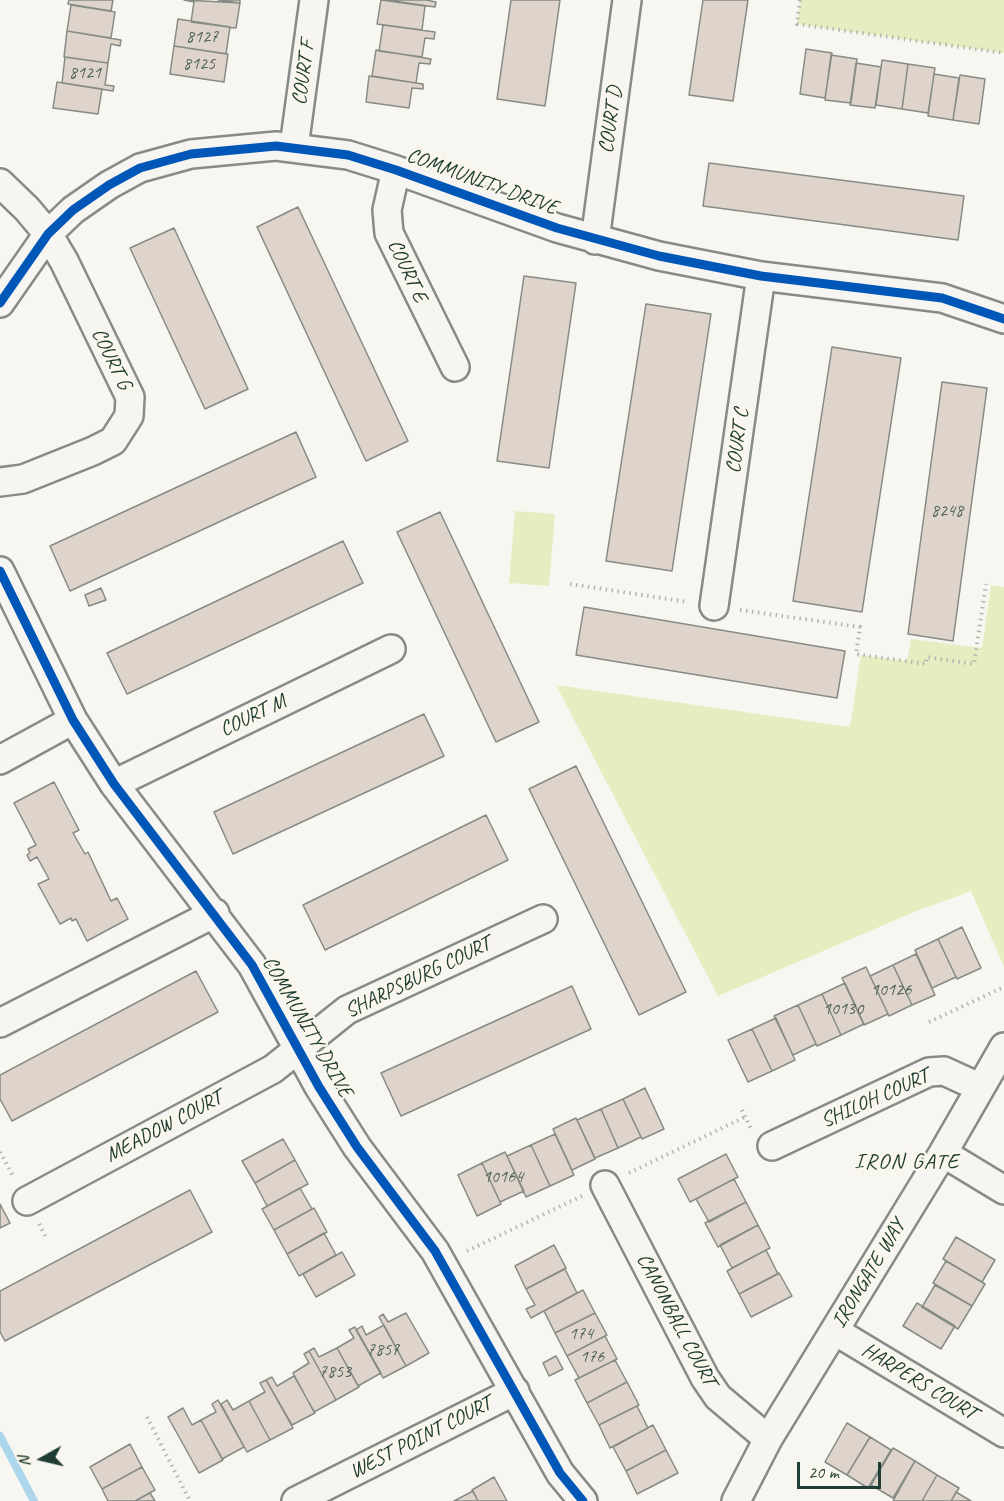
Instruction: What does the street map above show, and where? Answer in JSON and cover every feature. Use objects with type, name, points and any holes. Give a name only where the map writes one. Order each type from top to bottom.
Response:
[{"type":"street","name":"COURT F","points":[[294,147],[314,0]]},
{"type":"street","name":"COURT D","points":[[595,240],[627,0]]},
{"type":"street","name":"COMMUNITY DRIVE","points":[[2,294],[48,234],[82,204],[140,168],[191,154],[244,147],[294,147],[348,155],[595,240],[659,256],[761,276],[942,298],[1004,319]]},
{"type":"street","name":"COURT E","points":[[396,170],[387,210],[389,232],[455,367]]},
{"type":"street","name":"COURT G","points":[[0,183],[48,234],[64,261],[130,397],[129,416],[123,429],[113,441],[93,452],[23,479],[0,482]]},
{"type":"street","name":"COURT C","points":[[714,606],[761,276]]},
{"type":"street","name":"COMMUNITY DRIVE","points":[[0,571],[73,720],[114,784],[215,913],[252,965],[357,1147],[435,1251],[560,1473],[584,1501]]},
{"type":"street","name":"COURT M","points":[[114,784],[391,649]]},
{"type":"street","points":[[0,760],[73,720]]},
{"type":"street","points":[[0,1023],[215,913]]},
{"type":"street","name":"SHARPSBURG COURT","points":[[298,1047],[347,1010],[543,919]]},
{"type":"street","name":"MEADOW COURT","points":[[27,1201],[273,1069],[298,1047]]},
{"type":"street","name":"IRONGATE WAY","points":[[739,1500],[768,1439],[943,1153],[1004,1047]]},
{"type":"street","name":"SHILOH COURT","points":[[772,1146],[929,1072],[944,1071],[979,1087]]},
{"type":"street","points":[[943,1153],[1004,1190]]},
{"type":"street","name":"CANONBALL COURT","points":[[605,1185],[705,1378],[718,1397],[768,1439]]},
{"type":"street","name":"HARPERS COURT","points":[[835,1331],[1004,1433]]},
{"type":"street","name":"WEST POINT COURT","points":[[296,1501],[515,1391]]},
{"type":"path","points":[[800,0],[797,24],[1004,53]]},
{"type":"path","points":[[570,584],[860,627],[856,654],[926,664],[927,657],[974,664],[986,584]]},
{"type":"path","points":[[929,1022],[1004,987]]},
{"type":"path","points":[[147,1417],[190,1501]]},
{"type":"green space","points":[[800,0],[1004,0],[1004,53],[797,24]]},
{"type":"green space","points":[[515,511],[555,514],[549,586],[509,583]]},
{"type":"green space","points":[[991,585],[1004,587],[1004,967],[971,891],[914,912],[718,996],[556,685],[850,727],[861,655],[907,661],[911,639],[982,648]]},
{"type":"building","points":[[69,0],[113,0],[111,11],[68,4]]},
{"type":"building","points":[[184,0],[240,3],[236,28],[191,22],[194,2]]},
{"type":"building","points":[[218,0],[240,0],[240,3]]},
{"type":"building","points":[[381,0],[425,6],[422,30],[377,24]]},
{"type":"building","points":[[387,0],[426,0],[436,2],[435,7]]},
{"type":"building","points":[[511,0],[560,0],[545,106],[497,99]]},
{"type":"building","points":[[703,0],[748,0],[733,101],[689,95]]},
{"type":"building","points":[[71,5],[115,12],[111,38],[67,31]]},
{"type":"building","points":[[178,19],[230,27],[226,54],[174,46]]},
{"type":"building","points":[[383,25],[435,32],[434,39],[425,38],[422,57],[379,51]]},
{"type":"building","points":[[67,31],[121,40],[120,46],[111,44],[108,63],[64,57]]},
{"type":"building","points":[[174,46],[228,54],[224,82],[170,74]]},
{"type":"building","points":[[806,49],[832,53],[825,98],[800,94]]},
{"type":"building","points":[[376,50],[431,59],[430,64],[419,63],[416,83],[372,76]]},
{"type":"building","points":[[831,55],[857,59],[851,103],[825,100]]},
{"type":"building","points":[[65,57],[108,63],[105,85],[114,86],[113,91],[62,83]]},
{"type":"building","points":[[882,60],[908,64],[902,109],[876,105]]},
{"type":"building","points":[[856,63],[881,67],[875,108],[850,105]]},
{"type":"building","points":[[908,64],[935,68],[928,113],[902,109]]},
{"type":"building","points":[[934,74],[959,78],[953,120],[928,116]]},
{"type":"building","points":[[960,75],[985,79],[979,124],[953,120]]},
{"type":"building","points":[[369,76],[423,84],[423,89],[412,88],[409,108],[366,102]]},
{"type":"building","points":[[57,82],[102,89],[98,114],[53,108]]},
{"type":"building","points":[[709,163],[964,196],[958,240],[703,206]]},
{"type":"building","points":[[298,207],[408,441],[366,461],[257,227]]},
{"type":"building","points":[[174,228],[248,389],[205,409],[130,248]]},
{"type":"building","points":[[524,276],[576,283],[549,468],[497,461]]},
{"type":"building","points":[[646,304],[711,314],[672,571],[606,561]]},
{"type":"building","points":[[832,347],[901,358],[862,612],[793,601]]},
{"type":"building","points":[[942,382],[987,388],[953,641],[908,634]]},
{"type":"building","points":[[296,432],[316,477],[70,591],[50,546]]},
{"type":"building","points":[[440,512],[539,722],[496,742],[397,532]]},
{"type":"building","points":[[343,541],[363,583],[127,694],[107,653]]},
{"type":"building","points":[[101,588],[106,600],[89,606],[85,595]]},
{"type":"building","points":[[584,607],[845,651],[837,698],[576,655]]},
{"type":"building","points":[[424,714],[444,756],[233,854],[214,812]]},
{"type":"building","points":[[576,766],[686,992],[639,1015],[529,789]]},
{"type":"building","points":[[54,782],[79,830],[73,833],[85,854],[88,852],[111,901],[117,898],[128,919],[87,941],[76,919],[72,921],[71,918],[60,924],[38,884],[49,879],[37,857],[30,861],[27,855],[30,853],[28,849],[36,845],[14,803]]},
{"type":"building","points":[[486,815],[508,860],[325,950],[303,905]]},
{"type":"building","points":[[962,927],[981,968],[957,979],[938,939]]},
{"type":"building","points":[[938,939],[956,977],[932,988],[915,950]]},
{"type":"building","points":[[916,954],[935,995],[912,1005],[893,965]]},
{"type":"building","points":[[893,965],[912,1005],[889,1016],[870,976]]},
{"type":"building","points":[[866,967],[888,1014],[864,1025],[842,978]]},
{"type":"building","points":[[196,971],[218,1012],[12,1121],[0,1099],[0,1075]]},
{"type":"building","points":[[845,983],[864,1024],[841,1035],[822,994]]},
{"type":"building","points":[[572,986],[591,1029],[401,1116],[381,1073]]},
{"type":"building","points":[[822,994],[841,1035],[817,1046],[798,1005]]},
{"type":"building","points":[[798,1005],[816,1044],[793,1055],[774,1016]]},
{"type":"building","points":[[776,1018],[795,1060],[772,1071],[752,1029]]},
{"type":"building","points":[[752,1029],[772,1071],[748,1082],[728,1040]]},
{"type":"building","points":[[645,1088],[664,1129],[642,1139],[623,1099]]},
{"type":"building","points":[[623,1099],[641,1137],[618,1148],[601,1109]]},
{"type":"building","points":[[601,1109],[618,1148],[595,1158],[577,1120]]},
{"type":"building","points":[[576,1118],[595,1159],[572,1170],[553,1129]]},
{"type":"building","points":[[555,1134],[574,1175],[550,1186],[531,1145]]},
{"type":"building","points":[[283,1139],[295,1160],[255,1183],[242,1161]]},
{"type":"building","points":[[531,1145],[550,1186],[526,1197],[507,1156]]},
{"type":"building","points":[[505,1152],[524,1191],[500,1202],[482,1163]]},
{"type":"building","points":[[726,1154],[738,1177],[690,1202],[678,1179]]},
{"type":"building","points":[[295,1160],[308,1184],[267,1206],[255,1183]]},
{"type":"building","points":[[482,1163],[501,1204],[477,1216],[458,1175]]},
{"type":"building","points":[[734,1179],[746,1202],[709,1222],[696,1199]]},
{"type":"building","points":[[300,1188],[312,1209],[274,1230],[262,1209]]},
{"type":"building","points":[[190,1190],[212,1232],[5,1341],[0,1332],[0,1291]]},
{"type":"building","points":[[746,1202],[758,1225],[718,1247],[705,1223]]},
{"type":"building","points":[[0,1204],[10,1223],[0,1228]]},
{"type":"building","points":[[314,1208],[327,1232],[287,1254],[274,1230]]},
{"type":"building","points":[[758,1225],[770,1248],[732,1268],[720,1245]]},
{"type":"building","points":[[324,1233],[336,1255],[299,1276],[287,1254]]},
{"type":"building","points":[[956,1237],[995,1260],[982,1282],[943,1259]]},
{"type":"building","points":[[554,1245],[566,1268],[526,1289],[515,1266]]},
{"type":"building","points":[[766,1250],[778,1274],[739,1294],[727,1271]]},
{"type":"building","points":[[342,1252],[355,1275],[316,1297],[303,1274]]},
{"type":"building","points":[[946,1261],[985,1284],[972,1306],[933,1283]]},
{"type":"building","points":[[565,1269],[577,1293],[531,1318],[526,1309],[535,1305],[526,1289]]},
{"type":"building","points":[[779,1273],[792,1296],[751,1317],[739,1294]]},
{"type":"building","points":[[935,1285],[972,1306],[958,1329],[922,1307]]},
{"type":"building","points":[[583,1290],[595,1313],[555,1333],[544,1311]]},
{"type":"building","points":[[917,1303],[955,1326],[941,1349],[903,1326]]},
{"type":"building","points":[[406,1313],[429,1353],[406,1366],[379,1317],[383,1314],[388,1322]]},
{"type":"building","points":[[595,1313],[607,1335],[567,1356],[555,1333]]},
{"type":"building","points":[[384,1325],[406,1366],[383,1378],[356,1330],[362,1326],[366,1335]]},
{"type":"building","points":[[355,1327],[381,1373],[358,1386],[337,1348],[354,1338],[349,1330]]},
{"type":"building","points":[[605,1336],[617,1359],[579,1378],[567,1356]]},
{"type":"building","points":[[314,1348],[319,1357],[337,1348],[359,1387],[336,1400],[309,1351]]},
{"type":"building","points":[[309,1351],[336,1400],[314,1412],[293,1373],[309,1363],[304,1354]]},
{"type":"building","points":[[556,1356],[563,1369],[549,1376],[543,1363]]},
{"type":"building","points":[[615,1360],[627,1382],[587,1403],[575,1380]]},
{"type":"building","points":[[294,1376],[315,1413],[292,1425],[266,1380],[272,1377],[277,1386]]},
{"type":"building","points":[[266,1380],[293,1428],[270,1440],[249,1401],[265,1392],[260,1383]]},
{"type":"building","points":[[627,1382],[639,1405],[599,1425],[587,1403]]},
{"type":"building","points":[[218,1400],[244,1447],[222,1459],[201,1420],[216,1412],[212,1404]]},
{"type":"building","points":[[227,1400],[233,1410],[249,1401],[270,1440],[247,1452],[221,1404]]},
{"type":"building","points":[[637,1406],[648,1428],[610,1448],[599,1425]]},
{"type":"building","points":[[183,1408],[192,1425],[201,1420],[223,1460],[199,1473],[168,1417]]},
{"type":"building","points":[[847,1423],[870,1437],[847,1475],[825,1462]]},
{"type":"building","points":[[653,1425],[666,1450],[626,1471],[613,1447]]},
{"type":"building","points":[[870,1437],[891,1450],[868,1488],[847,1475]]},
{"type":"building","points":[[130,1444],[142,1467],[102,1489],[90,1467]]},
{"type":"building","points":[[893,1448],[915,1461],[893,1498],[871,1485]]},
{"type":"building","points":[[666,1450],[678,1473],[637,1494],[626,1471]]},
{"type":"building","points":[[915,1461],[937,1475],[922,1501],[893,1501]]},
{"type":"building","points":[[142,1467],[155,1490],[135,1501],[108,1501],[102,1489]]},
{"type":"building","points":[[937,1475],[959,1488],[951,1501],[922,1501]]},
{"type":"building","points":[[494,1477],[507,1501],[478,1501],[472,1490]]},
{"type":"building","points":[[473,1491],[478,1501],[454,1501]]},
{"type":"building","points":[[956,1492],[971,1501],[951,1501]]},
{"type":"building","points":[[150,1493],[155,1501],[135,1501]]},
{"type":"waterway","points":[[0,1436],[34,1501]]},
{"type":"cycle path","points":[[0,303],[48,234],[73,210],[109,185],[140,168],[191,154],[276,146],[348,155],[557,228],[659,256],[761,276],[942,298],[1004,319]]},
{"type":"cycle path","points":[[0,571],[73,720],[114,784],[252,965],[319,1087],[357,1147],[435,1251],[560,1473],[583,1501]]},
{"type":"district","name":"IRON GATE","points":[[907,1162]]}]
